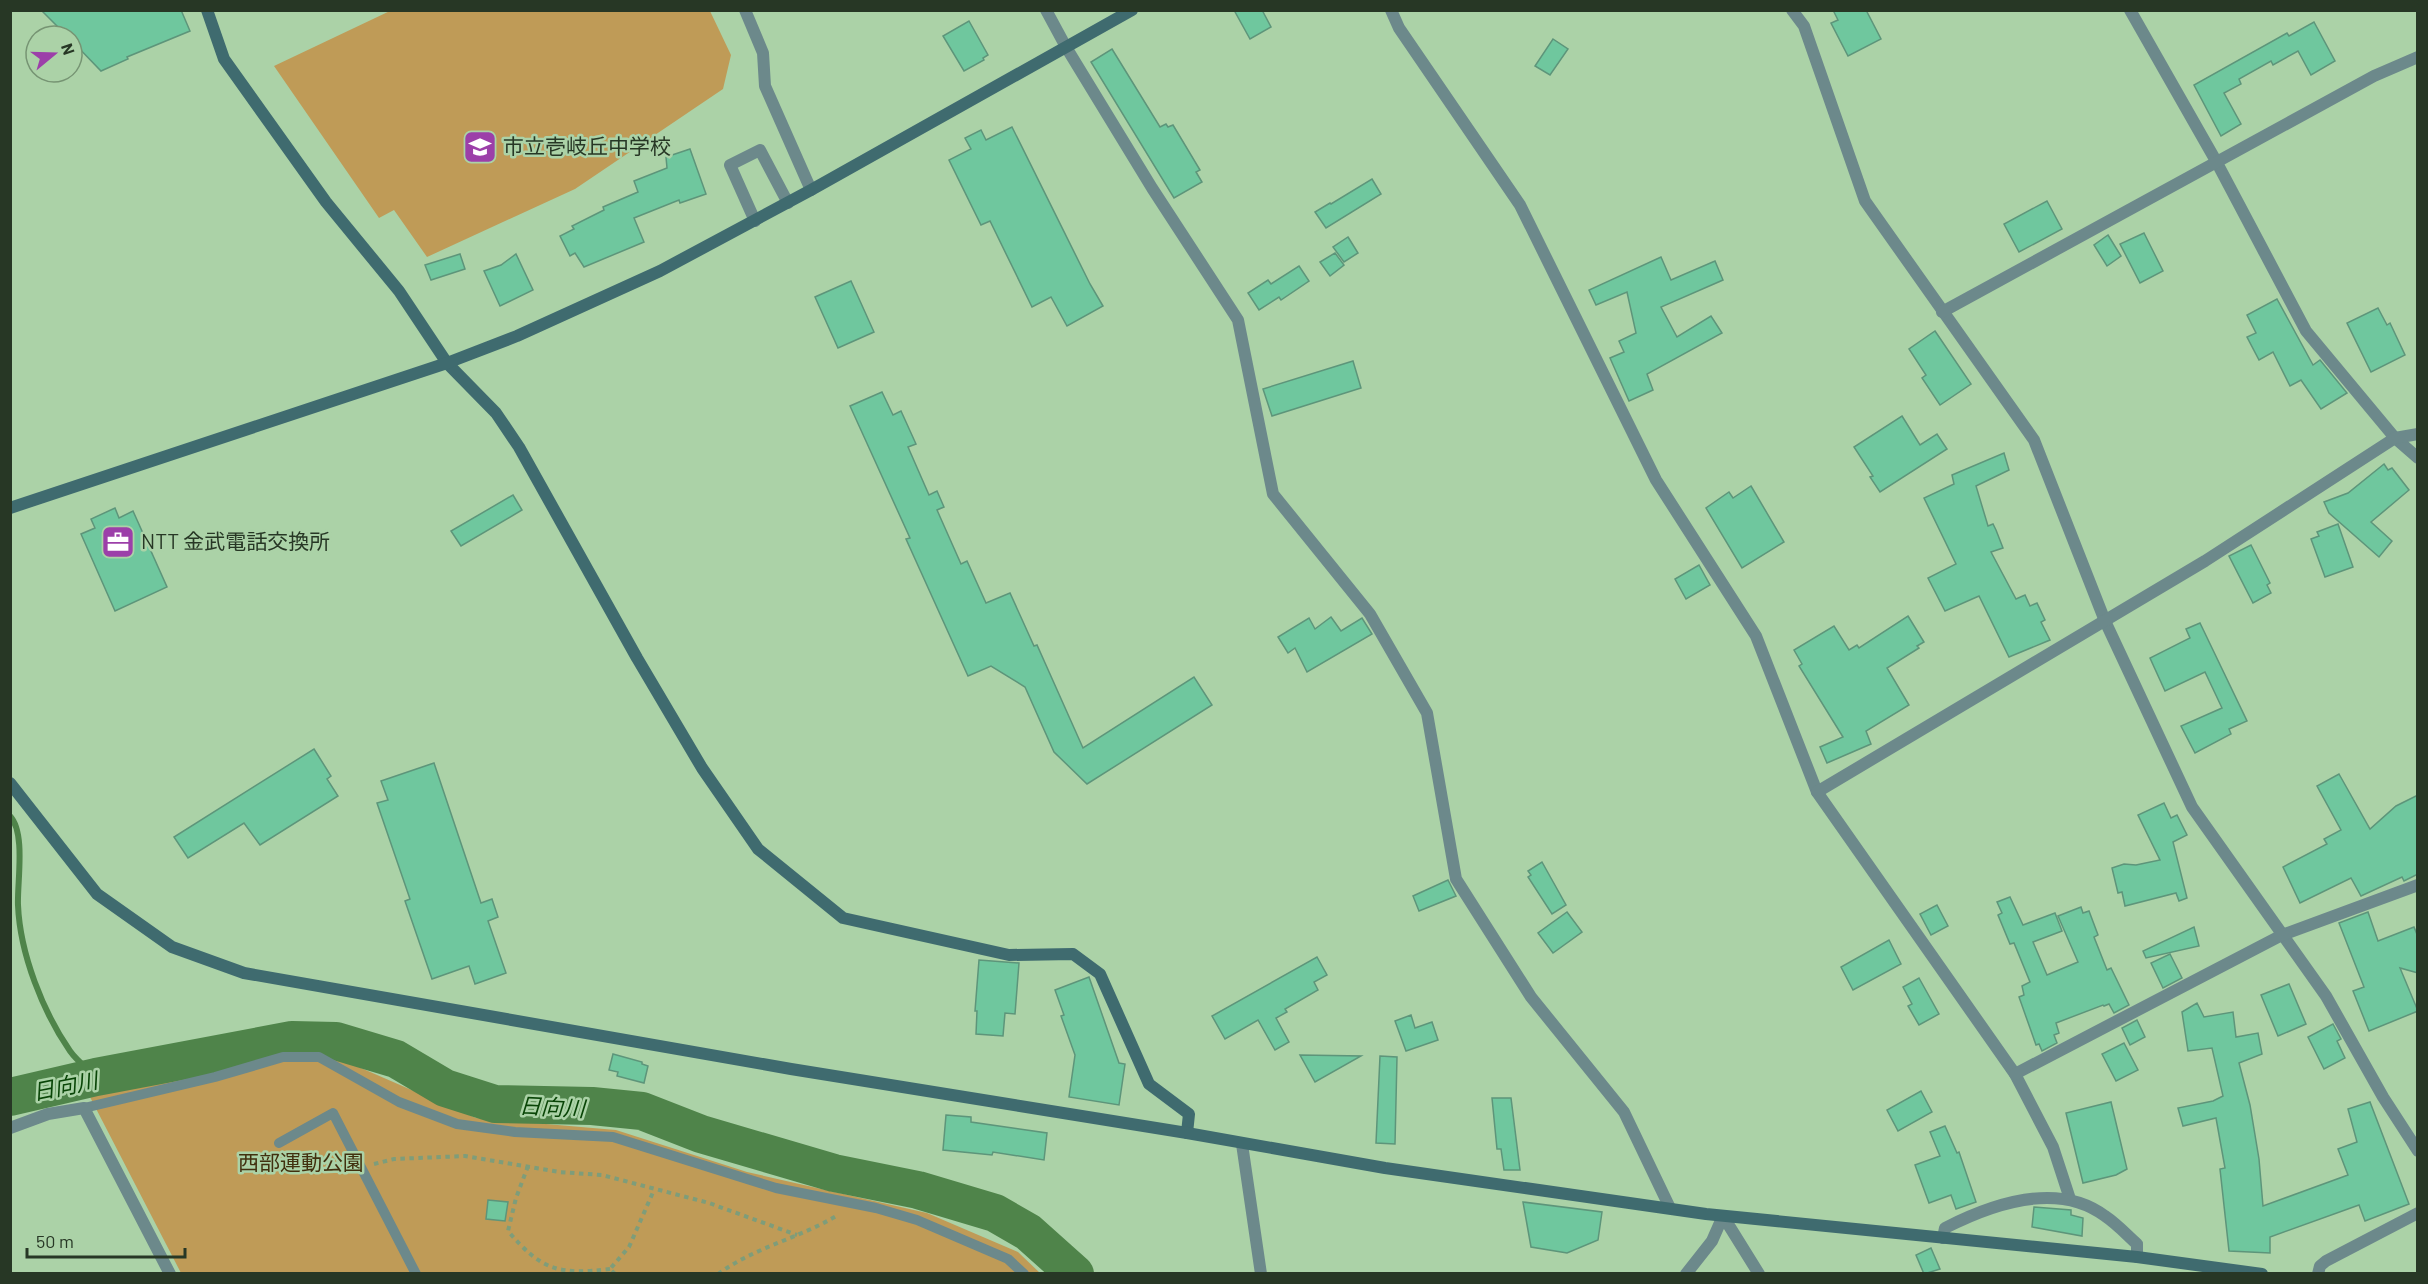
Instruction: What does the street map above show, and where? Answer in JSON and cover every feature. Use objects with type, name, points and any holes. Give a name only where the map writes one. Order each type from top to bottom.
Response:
[{"type":"street","points":[[207,10],[224,59],[326,202],[399,291],[447,363],[496,413],[519,447],[637,658],[702,768],[758,849],[843,918],[1009,955],[1073,954],[1100,974],[1149,1084],[1189,1114],[1187,1133]]},
{"type":"street","points":[[745,10],[763,53],[765,86],[812,190]]},
{"type":"street","points":[[1046,10],[1152,188],[1238,320],[1272,494],[1370,614],[1427,713],[1456,879],[1531,997],[1624,1112],[1670,1208]]},
{"type":"street","points":[[10,508],[447,363],[517,336],[660,272],[812,190],[1132,10]]},
{"type":"street","points":[[1391,10],[1400,28],[1520,205],[1656,480],[1756,636],[1817,792],[2015,1074],[2053,1147],[2070,1199]]},
{"type":"street","points":[[1792,10],[1804,26],[1865,201],[2034,440],[2105,621],[2192,807],[2326,996],[2383,1097],[2418,1151]]},
{"type":"street","points":[[2130,10],[2216,161],[2306,331],[2395,438],[2418,458]]},
{"type":"street","points":[[1942,312],[2374,76],[2418,57]]},
{"type":"street","points":[[755,221],[730,165],[760,150],[788,203]]},
{"type":"street","points":[[1817,792],[2205,561],[2395,438],[2418,434]]},
{"type":"street","points":[[10,783],[97,894],[172,947],[244,973],[791,1069],[1397,1169],[1723,1216],[2137,1257],[2262,1274]]},
{"type":"street","points":[[2015,1074],[2282,935],[2418,885]]},
{"type":"street","points":[[10,1128],[48,1114],[84,1108],[170,1274]]},
{"type":"street","points":[[1242,1144],[1261,1274]]},
{"type":"street","points":[[1942,1238],[1946,1228],[1984,1211],[2044,1197],[2070,1199],[2104,1215],[2137,1244],[2137,1257]]},
{"type":"street","points":[[2318,1274],[2320,1266],[2326,1261],[2418,1213]]},
{"type":"street","points":[[1686,1274],[1712,1241],[1723,1216]]},
{"type":"street","points":[[1723,1216],[1759,1274]]},
{"type":"lane","points":[[84,1108],[215,1077],[283,1057],[319,1057],[399,1102],[457,1124],[515,1132],[613,1137],[777,1188],[858,1204],[917,1220],[1008,1259],[1024,1274]]},
{"type":"lane","points":[[279,1143],[333,1113],[416,1274]]},
{"type":"path","points":[[361,1167],[394,1159],[465,1156],[559,1172],[602,1175],[709,1203],[797,1235]]},
{"type":"path","points":[[528,1166],[516,1198],[508,1231],[523,1249],[548,1268],[581,1273],[610,1269],[629,1247],[654,1190]]},
{"type":"path","points":[[718,1274],[737,1260],[822,1225],[858,1204]]},
{"type":"path","points":[[610,1269],[615,1274]]},
{"type":"green space","name":"市立壱岐丘中学校","points":[[392,10],[710,11],[731,55],[723,89],[575,189],[427,257],[394,210],[379,218],[274,66]]},
{"type":"green space","name":"西部運動公園","points":[[307,1050],[338,1054],[361,1068],[476,1118],[616,1130],[747,1172],[927,1213],[1018,1252],[1040,1273],[181,1273],[90,1097],[198,1070]]},
{"type":"building","points":[[41,10],[181,10],[190,31],[127,57],[128,59],[101,71],[84,53],[84,24],[55,24]]},
{"type":"building","points":[[1234,10],[1262,10],[1271,27],[1250,39]]},
{"type":"building","points":[[1833,10],[1866,10],[1881,39],[1848,56],[1831,23],[1838,20]]},
{"type":"building","points":[[969,21],[988,55],[983,58],[984,60],[964,71],[943,36]]},
{"type":"building","points":[[2314,22],[2335,61],[2311,75],[2298,51],[2273,65],[2271,61],[2239,79],[2241,84],[2224,93],[2241,124],[2221,136],[2194,85],[2287,33],[2289,36]]},
{"type":"building","points":[[1553,39],[1568,49],[1550,75],[1535,66]]},
{"type":"building","points":[[1112,49],[1160,127],[1166,124],[1168,127],[1173,125],[1200,170],[1196,172],[1202,182],[1174,198],[1091,62]]},
{"type":"building","points":[[1012,127],[1103,306],[1067,326],[1051,297],[1032,307],[990,221],[981,225],[949,160],[971,149],[965,138],[981,130],[986,140]]},
{"type":"building","points":[[690,149],[706,194],[680,203],[679,200],[634,218],[644,242],[584,267],[575,253],[570,256],[560,236],[574,229],[572,226],[604,210],[603,207],[638,192],[634,181],[667,168],[666,157]]},
{"type":"building","points":[[1372,179],[1381,194],[1326,228],[1315,212]]},
{"type":"building","points":[[2047,201],[2062,229],[2019,252],[2004,224]]},
{"type":"building","points":[[2144,233],[2163,271],[2140,283],[2120,244]]},
{"type":"building","points":[[2108,235],[2121,256],[2107,266],[2094,245]]},
{"type":"building","points":[[1348,237],[1358,253],[1344,262],[1333,247]]},
{"type":"building","points":[[1335,253],[1344,265],[1330,276],[1320,262]]},
{"type":"building","points":[[460,254],[465,269],[431,280],[425,265]]},
{"type":"building","points":[[516,254],[533,290],[500,306],[484,271],[501,265]]},
{"type":"building","points":[[1661,257],[1671,280],[1715,261],[1723,280],[1661,307],[1677,337],[1711,316],[1722,333],[1647,374],[1653,390],[1629,401],[1610,358],[1624,352],[1619,341],[1636,333],[1627,292],[1596,305],[1589,290]]},
{"type":"building","points":[[1299,266],[1309,281],[1281,300],[1279,297],[1259,310],[1248,293],[1268,280],[1271,284]]},
{"type":"building","points":[[851,281],[874,332],[838,348],[815,297]]},
{"type":"building","points":[[2277,299],[2313,365],[2320,360],[2347,393],[2321,409],[2301,380],[2290,386],[2273,352],[2259,360],[2247,337],[2256,333],[2247,315]]},
{"type":"building","points":[[2378,308],[2387,325],[2390,323],[2405,355],[2371,372],[2347,323]]},
{"type":"building","points":[[1935,331],[1971,384],[1940,405],[1922,378],[1926,375],[1909,349]]},
{"type":"building","points":[[1353,361],[1361,388],[1272,416],[1263,389]]},
{"type":"building","points":[[882,392],[893,415],[901,411],[916,444],[908,447],[929,495],[937,491],[944,507],[937,510],[961,564],[967,561],[986,603],[1010,593],[1034,646],[1037,645],[1083,748],[1194,677],[1212,705],[1087,784],[1054,752],[1025,687],[991,666],[968,676],[906,539],[910,538],[850,406]]},
{"type":"building","points":[[1902,416],[1920,445],[1937,434],[1947,449],[1880,492],[1870,477],[1873,476],[1854,447]]},
{"type":"building","points":[[2004,453],[2009,470],[1976,486],[1988,526],[1993,524],[2003,548],[1991,552],[2016,599],[2025,595],[2030,606],[2037,603],[2045,620],[2041,622],[2050,640],[2009,657],[1979,596],[1945,611],[1928,578],[1956,564],[1924,498],[1954,484],[1952,475]]},
{"type":"building","points":[[2384,464],[2388,470],[2392,468],[2409,490],[2371,522],[2392,541],[2379,557],[2329,513],[2324,502],[2348,493]]},
{"type":"building","points":[[1751,486],[1784,542],[1742,568],[1706,508],[1729,492],[1733,498]]},
{"type":"building","points":[[513,495],[522,510],[461,546],[451,531]]},
{"type":"building","points":[[115,508],[119,518],[133,511],[167,587],[115,611],[81,534],[95,528],[91,519]]},
{"type":"building","points":[[2338,524],[2353,567],[2325,577],[2311,539],[2319,536],[2317,532]]},
{"type":"building","points":[[2251,545],[2270,583],[2267,585],[2271,593],[2253,603],[2229,556]]},
{"type":"building","points":[[1699,565],[1710,585],[1686,599],[1675,579]]},
{"type":"building","points":[[1908,616],[1924,642],[1917,646],[1919,648],[1887,668],[1909,705],[1866,731],[1871,744],[1827,763],[1820,747],[1843,737],[1799,666],[1802,664],[1794,650],[1834,626],[1849,650],[1857,645],[1859,648]]},
{"type":"building","points":[[1331,617],[1341,631],[1362,618],[1372,634],[1307,672],[1295,648],[1288,653],[1278,637],[1309,618],[1315,629]]},
{"type":"building","points":[[2200,623],[2247,721],[2229,729],[2231,734],[2195,753],[2181,726],[2222,708],[2205,672],[2165,691],[2150,658],[2190,638],[2186,629]]},
{"type":"building","points":[[314,749],[331,776],[327,779],[338,796],[260,845],[244,823],[188,858],[174,837]]},
{"type":"building","points":[[434,763],[481,903],[492,899],[498,917],[488,921],[506,973],[475,984],[469,966],[432,979],[405,901],[410,899],[377,803],[388,800],[381,781]]},
{"type":"building","points":[[2339,774],[2370,829],[2396,806],[2418,795],[2418,874],[2404,881],[2402,877],[2361,896],[2351,878],[2300,903],[2283,867],[2327,844],[2324,839],[2341,830],[2317,786]]},
{"type":"building","points":[[2164,803],[2171,818],[2177,815],[2187,835],[2173,842],[2187,898],[2179,901],[2176,893],[2125,906],[2122,892],[2118,893],[2112,868],[2124,864],[2136,865],[2160,860],[2138,815]]},
{"type":"building","points":[[1542,862],[1566,905],[1552,914],[1528,877],[1531,875],[1528,871]]},
{"type":"building","points":[[1448,880],[1456,896],[1419,911],[1413,896]]},
{"type":"building","points":[[2010,897],[2023,925],[2055,913],[2062,931],[2033,942],[2047,975],[2078,962],[2058,916],[2081,907],[2083,913],[2089,911],[2098,935],[2094,937],[2107,970],[2111,968],[2129,1005],[2114,1013],[2109,1004],[2103,1005],[2056,1023],[2059,1033],[2054,1035],[2057,1043],[2042,1051],[2039,1044],[2036,1045],[2019,997],[2024,995],[2022,986],[2030,982],[2014,943],[2010,944],[1998,915],[2002,913],[1997,902]]},
{"type":"building","points":[[1937,905],[1948,926],[1931,935],[1920,914]]},
{"type":"building","points":[[1567,912],[1582,932],[1553,953],[1538,933]]},
{"type":"building","points":[[2368,912],[2378,941],[2414,927],[2418,937],[2418,973],[2400,968],[2418,1011],[2369,1031],[2353,991],[2364,987],[2339,923]]},
{"type":"building","points":[[2194,927],[2199,946],[2146,958],[2143,951]]},
{"type":"building","points":[[1889,940],[1901,964],[1853,990],[1841,967]]},
{"type":"building","points":[[2170,954],[2182,978],[2163,988],[2151,963]]},
{"type":"building","points":[[1317,957],[1327,975],[1314,982],[1318,990],[1285,1009],[1287,1012],[1276,1018],[1289,1042],[1275,1050],[1258,1020],[1225,1039],[1212,1016]]},
{"type":"building","points":[[979,960],[1019,963],[1015,1014],[1005,1013],[1003,1036],[976,1034],[977,1011],[975,1011]]},
{"type":"building","points":[[1089,977],[1119,1063],[1125,1064],[1119,1105],[1069,1097],[1075,1055],[1061,1016],[1064,1015],[1055,990]]},
{"type":"building","points":[[1919,978],[1939,1014],[1919,1025],[1908,1006],[1912,1004],[1903,987]]},
{"type":"building","points":[[2289,984],[2306,1024],[2278,1036],[2261,995]]},
{"type":"building","points":[[2197,1003],[2204,1017],[2233,1012],[2236,1037],[2258,1033],[2262,1054],[2239,1063],[2250,1105],[2259,1159],[2263,1206],[2348,1175],[2338,1149],[2357,1142],[2348,1109],[2370,1102],[2409,1204],[2365,1221],[2359,1205],[2270,1237],[2270,1253],[2229,1251],[2220,1169],[2225,1168],[2216,1118],[2183,1126],[2178,1108],[2213,1101],[2223,1096],[2212,1048],[2188,1051],[2182,1012]]},
{"type":"building","points":[[1411,1015],[1415,1028],[1432,1022],[1438,1040],[1406,1051],[1395,1021]]},
{"type":"building","points":[[2137,1020],[2145,1037],[2130,1045],[2122,1028]]},
{"type":"building","points":[[2333,1024],[2341,1039],[2337,1041],[2345,1058],[2324,1069],[2308,1037]]},
{"type":"building","points":[[2124,1043],[2138,1070],[2116,1081],[2102,1054]]},
{"type":"building","points":[[613,1054],[642,1062],[648,1066],[644,1083],[617,1076],[618,1072],[609,1070]]},
{"type":"building","points":[[1300,1055],[1361,1056],[1315,1082]]},
{"type":"building","points":[[1380,1056],[1397,1057],[1395,1144],[1376,1143]]},
{"type":"building","points":[[1921,1091],[1932,1112],[1898,1131],[1887,1110]]},
{"type":"building","points":[[1492,1098],[1511,1098],[1520,1170],[1504,1170],[1501,1149],[1497,1149]]},
{"type":"building","points":[[2111,1102],[2127,1169],[2116,1175],[2083,1183],[2066,1113]]},
{"type":"building","points":[[946,1115],[971,1117],[971,1122],[1047,1133],[1044,1160],[993,1152],[992,1155],[943,1150]]},
{"type":"building","points":[[1945,1126],[1957,1153],[1959,1152],[1976,1202],[1956,1209],[1951,1195],[1929,1203],[1915,1165],[1940,1156],[1930,1132]]},
{"type":"building","points":[[488,1200],[508,1202],[505,1221],[486,1219]]},
{"type":"building","points":[[1523,1202],[1602,1212],[1598,1240],[1567,1253],[1531,1247]]},
{"type":"building","points":[[2034,1207],[2071,1210],[2071,1215],[2083,1218],[2082,1236],[2032,1227]]},
{"type":"building","points":[[1931,1248],[1940,1269],[1924,1274],[1916,1255]]},
{"type":"waterway","points":[[10,816],[18,834],[20,859],[18,905],[28,962],[42,1001],[60,1036],[79,1062],[96,1077]]},
{"type":"waterway","name":"日向川","points":[[10,1097],[96,1077],[292,1040],[336,1041],[396,1059],[445,1088],[495,1104],[592,1106],[642,1111],[701,1134],[834,1173],[918,1190],[995,1213],[1028,1232],[1075,1274]]},
{"type":"place","name":"市立壱岐丘中学校","points":[[480,147]]},
{"type":"place","name":"NTT 金武電話交換所","points":[[118,542]]}]
